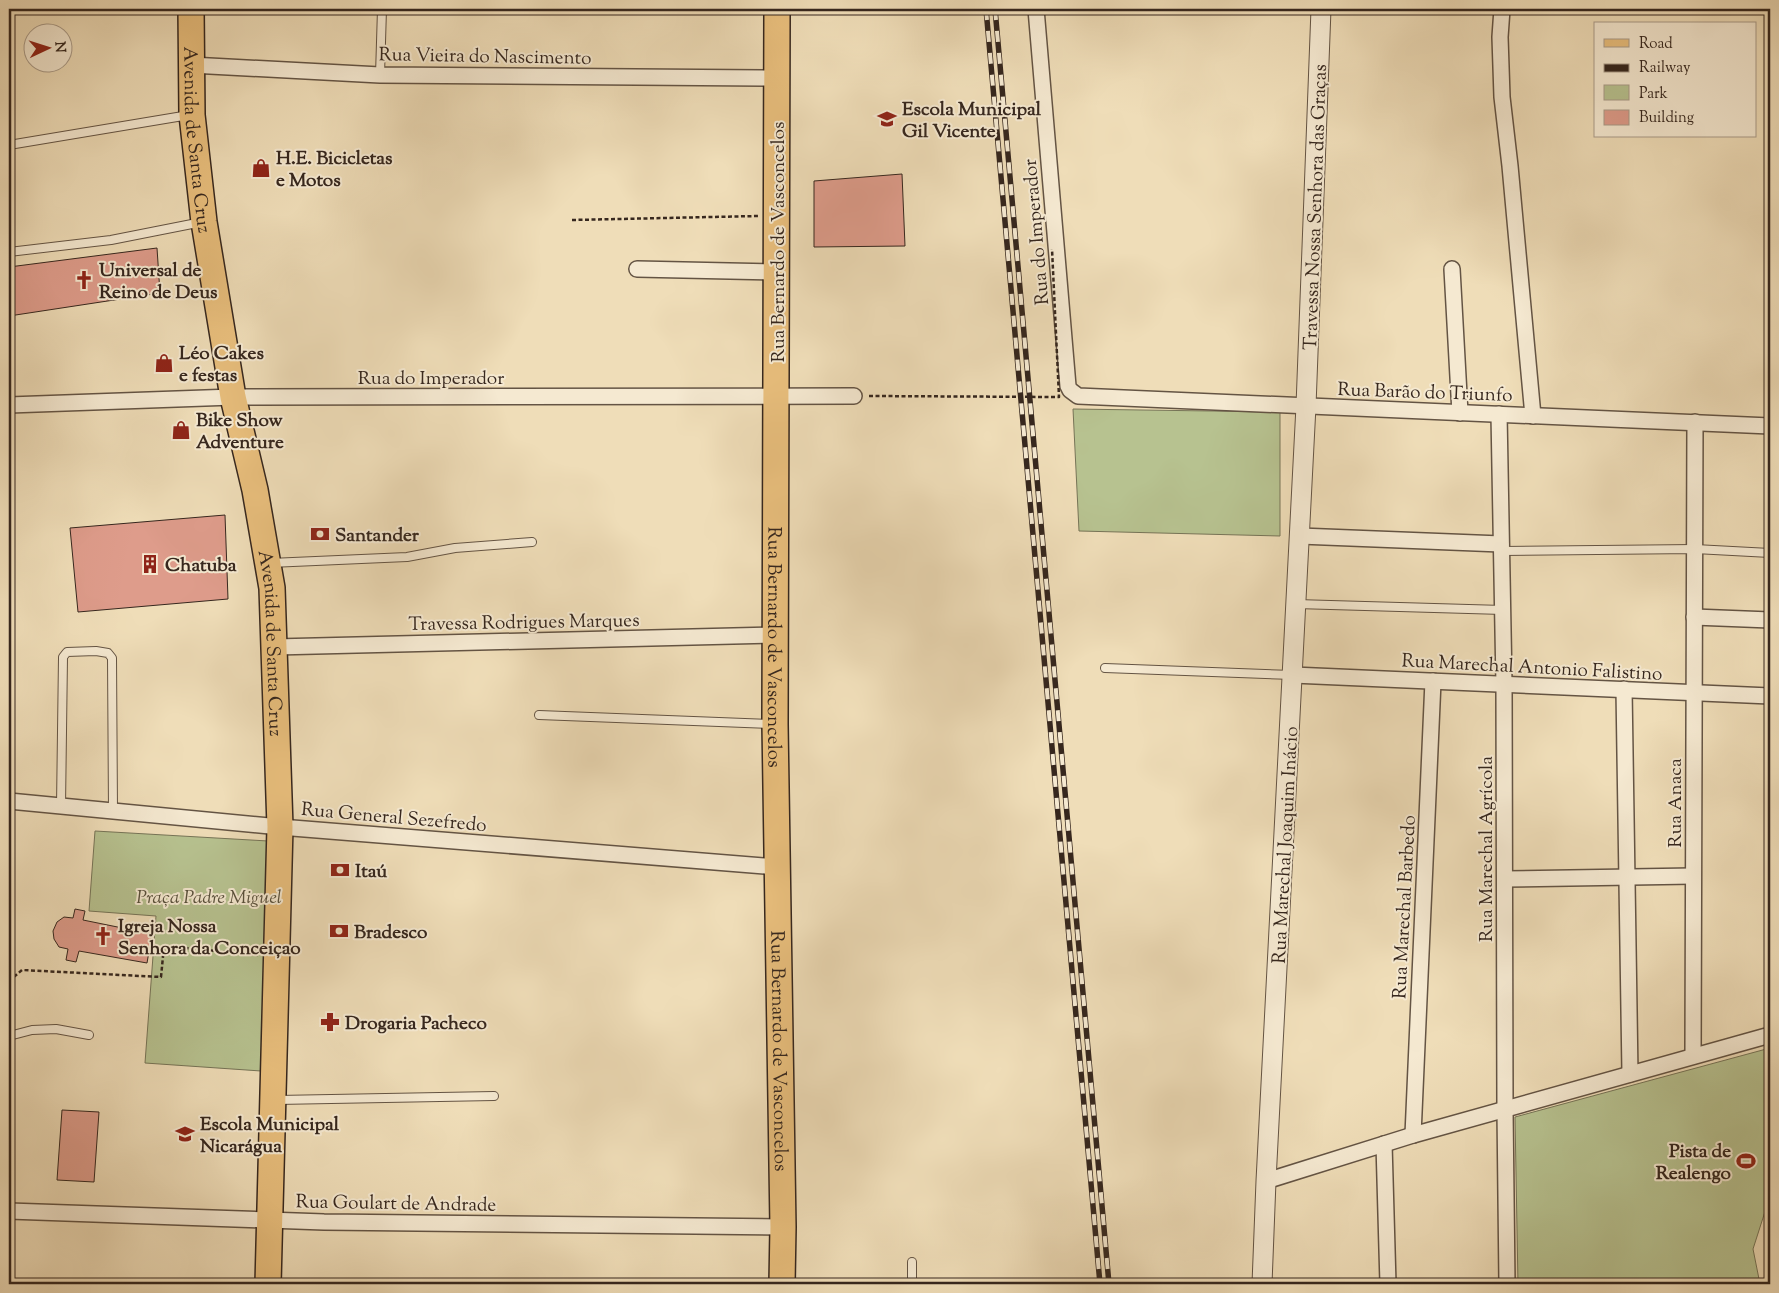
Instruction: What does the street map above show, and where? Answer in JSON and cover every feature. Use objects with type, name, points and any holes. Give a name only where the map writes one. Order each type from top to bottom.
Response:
[{"type":"main road","name":"Avenida de Santa Cruz","points":[[191,9],[192,115],[204,222],[233,397],[255,490],[272,588],[280,826],[268,1284]]},
{"type":"main road","name":"Rua Bernardo de Vasconcelos","points":[[777,19],[775,724],[783,1227],[782,1284]]},
{"type":"street","name":"Travessa Nossa Senhora das Graças","points":[[1306,406],[1321,9]]},
{"type":"street","points":[[1502,9],[1500,37],[1502,97],[1533,416]]},
{"type":"street","name":"Rua do Imperador","points":[[1037,16],[1068,386],[1078,396]]},
{"type":"street","name":"Rua Vieira do Nascimento","points":[[191,65],[380,75],[777,72]]},
{"type":"street","points":[[637,269],[776,272]]},
{"type":"street","points":[[1452,269],[1460,413]]},
{"type":"street","name":"Rua do Imperador","points":[[9,405],[233,397],[861,396]]},
{"type":"street","name":"Rua Barão do Triunfo","points":[[1078,396],[1770,426]]},
{"type":"street","name":"Rua Marechal Joaquim Inácio","points":[[1262,1284],[1306,406]]},
{"type":"street","name":"Rua Marechal Agrícola","points":[[1499,414],[1504,610],[1504,1110],[1507,1284]]},
{"type":"street","name":"Rua Anaca","points":[[1693,1056],[1695,422]]},
{"type":"street","points":[[1300,536],[1501,547]]},
{"type":"street","points":[[1694,617],[1770,620]]},
{"type":"street","name":"Travessa Rodrigues Marques","points":[[275,647],[775,635]]},
{"type":"street","name":"Rua Marechal Antonio Falistino","points":[[1293,675],[1770,696]]},
{"type":"street","name":"Rua Marechal Barbedo","points":[[1413,1135],[1433,681]]},
{"type":"street","points":[[1624,689],[1630,1074]]},
{"type":"street","name":"Rua General Sezefredo","points":[[9,801],[280,826],[777,867]]},
{"type":"street","points":[[1505,879],[1693,876]]},
{"type":"street","points":[[1266,1181],[1413,1135],[1770,1036]]},
{"type":"street","points":[[1384,1144],[1388,1284]]},
{"type":"street","name":"Rua Goulart de Andrade","points":[[9,1212],[269,1220],[783,1227]]},
{"type":"lane","points":[[380,75],[382,9]]},
{"type":"lane","points":[[9,145],[192,115]]},
{"type":"lane","points":[[9,252],[111,240],[204,222]]},
{"type":"lane","points":[[268,563],[408,557],[455,548],[532,542]]},
{"type":"lane","points":[[1501,547],[1695,549],[1770,552]]},
{"type":"lane","points":[[1296,604],[1504,610]]},
{"type":"lane","points":[[61,806],[62,657],[67,652],[96,651],[108,653],[112,658],[113,811]]},
{"type":"lane","points":[[1105,668],[1293,675]]},
{"type":"lane","points":[[539,715],[775,724]]},
{"type":"lane","points":[[9,1036],[32,1030],[56,1029],[88,1036]]},
{"type":"lane","points":[[272,1100],[494,1096]]},
{"type":"lane","points":[[912,1262],[912,1284]]},
{"type":"path","points":[[572,220],[777,216]]},
{"type":"path","points":[[861,396],[1059,397],[1052,249]]},
{"type":"path","points":[[9,981],[22,970],[161,977],[164,946],[276,956]]},
{"type":"green space","points":[[1073,409],[1280,412],[1280,536],[1079,531]]},
{"type":"green space","name":"Praça Padre Miguel","points":[[95,831],[268,841],[261,1071],[145,1063],[156,916],[89,911]]},
{"type":"green space","points":[[1770,1048],[1770,1196],[1753,1249],[1760,1284],[1518,1284],[1515,1117]]},
{"type":"building","points":[[902,174],[905,246],[814,247],[814,181]]},
{"type":"building","name":"Universal de Reino de Deus","points":[[157,248],[160,293],[9,316],[9,267]]},
{"type":"building","name":"Chatuba","points":[[225,515],[228,599],[78,612],[70,528]]},
{"type":"building","name":"Igreja Nossa Senhora da Conceiçao","points":[[75,909],[85,911],[83,920],[152,934],[147,963],[79,951],[76,962],[66,960],[68,949],[59,947],[54,939],[53,931],[57,922],[64,917],[73,918]]},
{"type":"building","points":[[62,1110],[99,1112],[94,1182],[57,1180]]},
{"type":"railway","points":[[986,9],[1100,1284]]},
{"type":"railway","points":[[995,9],[1109,1284]]},
{"type":"place","name":"Escola Municipal Gil Vicente","points":[[887,119]]},
{"type":"place","name":"H.E. Bicicletas e Motos","points":[[261,168]]},
{"type":"place","name":"Universal de Reino de Deus","points":[[84,280]]},
{"type":"place","name":"Léo Cakes e festas","points":[[164,363]]},
{"type":"place","name":"Bike Show Adventure","points":[[181,430]]},
{"type":"place","name":"Santander","points":[[320,534]]},
{"type":"place","name":"Chatuba","points":[[150,564]]},
{"type":"place","name":"Itaú","points":[[340,870]]},
{"type":"place","name":"Bradesco","points":[[339,931]]},
{"type":"place","name":"Igreja Nossa Senhora da Conceiçao","points":[[103,936]]},
{"type":"place","name":"Drogaria Pacheco","points":[[330,1022]]},
{"type":"place","name":"Escola Municipal Nicarágua","points":[[185,1134]]},
{"type":"place","name":"Pista de Realengo","points":[[1746,1161]]}]
